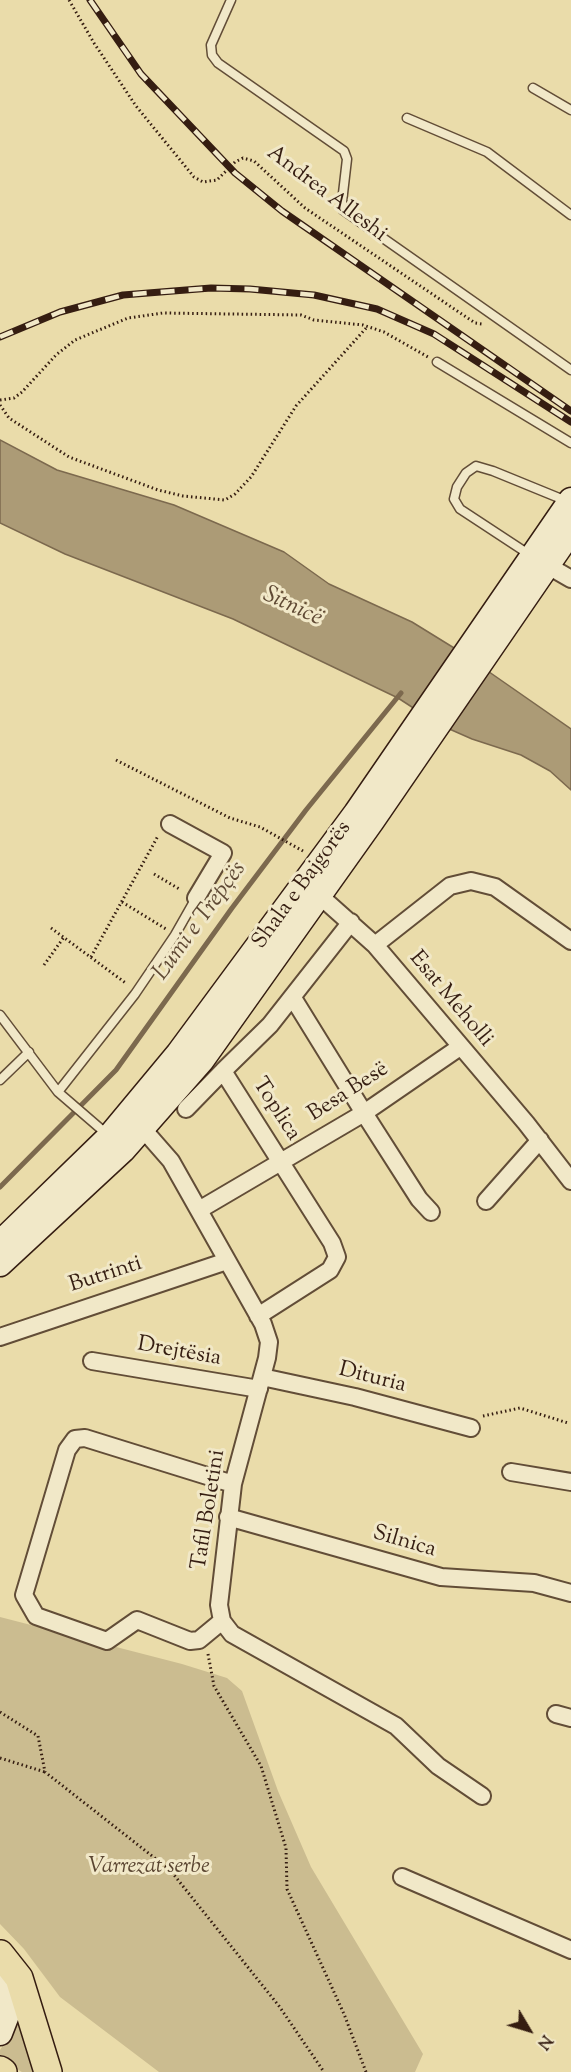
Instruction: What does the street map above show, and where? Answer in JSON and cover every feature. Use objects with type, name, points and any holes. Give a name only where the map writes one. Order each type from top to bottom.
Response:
[{"type":"main road","name":"Shala e Bajgorës","points":[[0,1264],[178,1054],[364,817],[540,561],[563,539],[570,501]]},
{"type":"main road","name":"Shala e Bajgorës","points":[[0,1243],[108,1136],[143,1129],[202,1060],[320,896],[364,817]]},
{"type":"main road","points":[[0,1955],[7,1976],[9,1995],[7,2015],[0,2033]]},
{"type":"main road","points":[[0,1955],[19,1978],[48,2072]]},
{"type":"street","points":[[540,561],[571,579]]},
{"type":"street","points":[[165,828],[223,853],[196,898]]},
{"type":"street","points":[[375,945],[450,886],[471,881],[495,887],[571,941]]},
{"type":"street","name":"Esat Meholli","points":[[320,896],[375,945],[540,1140],[571,1181]]},
{"type":"street","name":"Toplica","points":[[258,1316],[330,1270],[337,1257],[332,1243],[223,1071],[293,998],[351,922]]},
{"type":"street","points":[[293,998],[419,1199],[431,1212]]},
{"type":"street","name":"Besa Besë","points":[[199,1210],[364,1113],[460,1047]]},
{"type":"street","points":[[186,1109],[223,1071]]},
{"type":"street","name":"Tafil Boletini","points":[[143,1129],[171,1161],[258,1316],[269,1342],[261,1383],[233,1484],[219,1605],[222,1621]]},
{"type":"street","points":[[486,1201],[540,1140]]},
{"type":"street","name":"Butrinti","points":[[0,1337],[227,1261]]},
{"type":"street","name":"Drejtësia","points":[[92,1361],[261,1383]]},
{"type":"street","name":"Dituria","points":[[261,1383],[355,1397],[474,1423]]},
{"type":"street","points":[[233,1484],[85,1438],[75,1439],[67,1450],[24,1595],[36,1616],[106,1641],[137,1620],[190,1641],[199,1640],[222,1621],[232,1634],[396,1726],[438,1766],[482,1796]]},
{"type":"street","points":[[512,1472],[571,1482]]},
{"type":"street","name":"Silnica","points":[[228,1517],[441,1577],[534,1583],[571,1593]]},
{"type":"street","points":[[402,1877],[571,1950]]},
{"type":"lane","name":"Andrea Alleshi","points":[[231,0],[211,45],[214,59],[344,151],[347,159],[342,202],[344,210],[571,370]]},
{"type":"lane","points":[[533,88],[571,110]]},
{"type":"lane","points":[[407,118],[488,153],[571,215]]},
{"type":"lane","points":[[437,362],[571,443]]},
{"type":"lane","points":[[540,561],[460,508],[454,499],[457,487],[466,473],[476,466],[570,501]]},
{"type":"lane","points":[[58,1092],[135,994],[175,935],[196,898]]},
{"type":"lane","points":[[0,1015],[58,1092],[108,1136]]},
{"type":"lane","points":[[0,1080],[29,1052]]},
{"type":"path","name":"Andrea Alleshi","points":[[69,0],[94,43],[136,106],[194,177],[203,182],[217,180],[235,162],[243,158],[254,161],[306,208],[475,323],[487,325],[498,320]]},
{"type":"path","points":[[0,400],[14,398],[22,392],[56,355],[75,340],[129,318],[164,313],[301,315],[314,320],[368,326],[384,332],[437,362]]},
{"type":"path","points":[[0,405],[9,418],[69,457],[158,490],[183,496],[225,500],[235,494],[251,477],[300,401],[368,326]]},
{"type":"path","points":[[116,760],[230,818],[260,826],[307,854]]},
{"type":"path","points":[[91,957],[165,828]]},
{"type":"path","points":[[154,874],[196,898]]},
{"type":"path","points":[[122,902],[175,935]]},
{"type":"path","points":[[51,928],[134,989],[135,994]]},
{"type":"path","points":[[44,964],[64,937]]},
{"type":"path","points":[[474,1423],[520,1408],[568,1423]]},
{"type":"path","points":[[205,1635],[214,1686],[261,1766],[286,1848],[287,1889],[344,2014],[366,2072]]},
{"type":"path","points":[[0,1712],[38,1736],[45,1772]]},
{"type":"path","points":[[0,1758],[45,1772],[170,1870],[279,2006],[324,2072]]},
{"type":"green space","name":"Varrezat serbe","points":[[0,1617],[182,1664],[227,1678],[242,1691],[278,1791],[311,1867],[423,2054],[415,2072],[159,2072],[60,1997],[24,1949],[0,1924]]},
{"type":"green space","points":[[16,2004],[39,2072],[22,2072],[0,2059],[0,2050],[6,2041]]},
{"type":"water","name":"Sitnicë","points":[[0,440],[57,470],[174,505],[284,552],[329,584],[412,622],[459,651],[571,729],[571,790],[550,771],[521,755],[472,739],[438,724],[398,698],[233,619],[65,554],[0,523]]},
{"type":"waterway","name":"Lumi e Trepçës","points":[[0,1187],[116,1070],[232,908],[306,810],[401,693]]},
{"type":"railway","points":[[90,0],[141,74],[235,173],[282,211],[571,411]]},
{"type":"railway","points":[[0,337],[60,312],[123,295],[211,288],[314,295],[377,309],[434,334],[571,422]]}]
